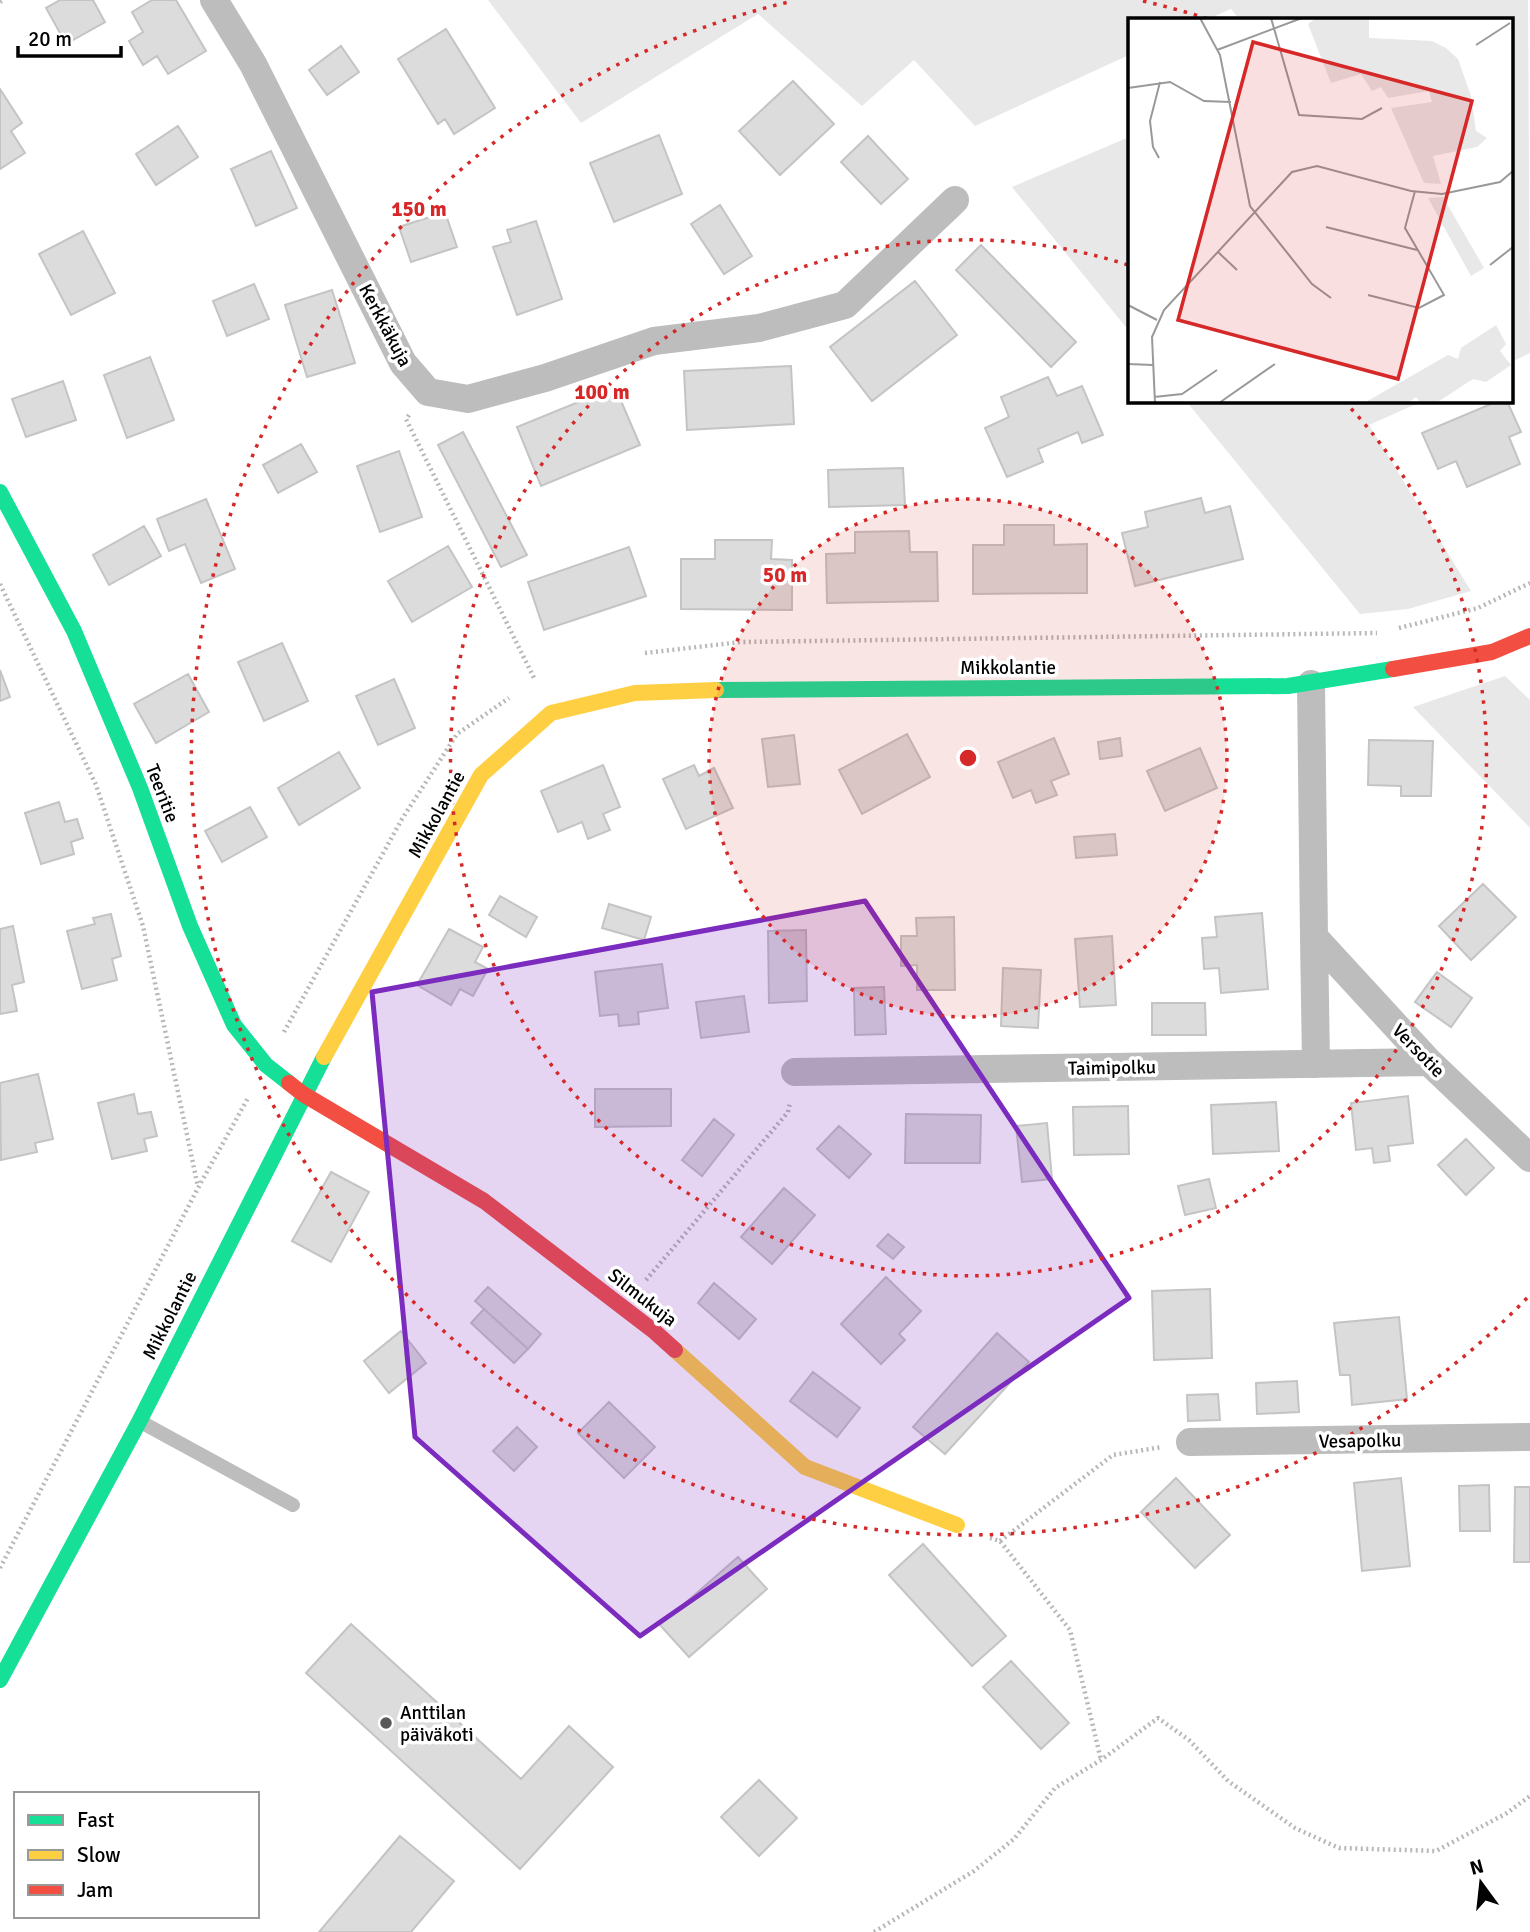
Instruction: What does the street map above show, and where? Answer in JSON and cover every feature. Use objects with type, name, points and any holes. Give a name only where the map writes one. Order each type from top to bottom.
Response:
[{"type":"street","name":"Kerkkäkuja","points":[[215,0],[253,64],[403,363],[428,392]]},
{"type":"street","points":[[428,392],[468,399],[545,378],[654,341],[759,328],[845,305],[955,200]]},
{"type":"street","name":"Teeritie","points":[[0,492],[74,631],[139,788],[190,926],[233,1025],[266,1065],[303,1094]]},
{"type":"street","name":"Mikkolantie","points":[[0,1680],[139,1422],[303,1094],[481,775],[551,713],[648,692],[1311,684],[1492,652],[1530,636]]},
{"type":"street","points":[[1311,684],[1316,1064]]},
{"type":"street","name":"Versotie","points":[[1314,937],[1429,1062],[1530,1158]]},
{"type":"street","name":"Taimipolku","points":[[795,1072],[1429,1062]]},
{"type":"street","name":"Silmukuja","points":[[303,1094],[484,1201],[655,1332],[805,1468],[957,1525]]},
{"type":"street","name":"Vesapolku","points":[[1190,1442],[1530,1437]]},
{"type":"lane","points":[[139,1422],[293,1505]]},
{"type":"path","points":[[428,392],[406,419],[535,680]]},
{"type":"path","points":[[1393,629],[1478,608],[1530,583]]},
{"type":"path","points":[[0,584],[96,785],[138,913],[198,1188]]},
{"type":"path","points":[[637,654],[741,642],[1381,633]]},
{"type":"path","points":[[524,687],[548,676]]},
{"type":"path","points":[[0,1568],[198,1188],[402,819],[457,734],[513,695]]},
{"type":"path","points":[[623,1307],[788,1112],[795,1072]]},
{"type":"path","points":[[1000,1541],[1113,1455],[1190,1442]]},
{"type":"path","points":[[957,1525],[1000,1541],[1070,1630],[1101,1760]]},
{"type":"path","points":[[874,1932],[974,1871],[1014,1839],[1055,1788],[1101,1760],[1158,1718],[1189,1740],[1228,1781],[1294,1828],[1339,1847],[1436,1852],[1507,1813],[1530,1796]]},
{"type":"highlighted area","points":[[865,901],[1129,1298],[640,1636],[415,1437],[372,992]]},
{"type":"shaded area","points":[[488,0],[1528,0],[1530,353],[1512,362],[1512,18],[1238,18],[1231,9],[1210,18],[1128,18],[1128,55],[975,126],[914,60],[862,106],[758,14],[581,123]]},
{"type":"shaded area","points":[[1128,137],[1128,330],[1012,187]]},
{"type":"shaded area","points":[[1187,402],[1421,402],[1369,425],[1471,591],[1408,609],[1360,614]]},
{"type":"shaded area","points":[[1505,676],[1530,700],[1530,828],[1413,707]]},
{"type":"building","points":[[60,0],[93,0],[105,22],[66,44],[46,8]]},
{"type":"building","points":[[152,0],[176,0],[206,51],[168,74],[157,56],[143,65],[129,41],[143,32],[132,12]]},
{"type":"building","points":[[446,29],[495,108],[454,134],[445,119],[438,124],[398,59]]},
{"type":"building","points":[[341,46],[359,72],[327,95],[309,70]]},
{"type":"building","points":[[793,81],[834,124],[780,175],[739,131]]},
{"type":"building","points":[[0,89],[22,123],[11,131],[25,153],[0,169]]},
{"type":"building","points":[[178,126],[198,157],[156,185],[136,154]]},
{"type":"building","points":[[659,135],[682,194],[614,222],[590,163]]},
{"type":"building","points":[[868,136],[908,179],[881,204],[841,162]]},
{"type":"building","points":[[271,151],[297,208],[256,226],[231,169]]},
{"type":"building","points":[[720,205],[752,256],[724,274],[691,224]]},
{"type":"building","points":[[445,212],[457,247],[411,262],[399,227]]},
{"type":"building","points":[[536,221],[562,299],[517,315],[493,247],[511,242],[507,230]]},
{"type":"building","points":[[83,231],[115,293],[71,315],[39,254]]},
{"type":"building","points":[[981,245],[1076,342],[1051,367],[956,270]]},
{"type":"building","points":[[915,281],[957,335],[872,401],[830,347]]},
{"type":"building","points":[[254,284],[269,319],[227,336],[213,301]]},
{"type":"building","points":[[332,290],[355,363],[307,377],[285,305]]},
{"type":"building","points":[[150,357],[174,420],[127,438],[104,375]]},
{"type":"building","points":[[791,366],[794,424],[687,430],[684,371]]},
{"type":"building","points":[[1048,377],[1057,396],[1082,386],[1103,435],[1082,443],[1078,432],[1038,449],[1043,462],[1007,477],[985,428],[1009,417],[1001,397]]},
{"type":"building","points":[[63,381],[76,420],[26,437],[12,399]]},
{"type":"building","points":[[615,387],[640,445],[541,486],[517,427]]},
{"type":"building","points":[[1496,402],[1507,402],[1521,432],[1509,437],[1520,464],[1467,487],[1456,461],[1438,469],[1422,433]]},
{"type":"building","points":[[463,432],[527,555],[501,567],[438,445]]},
{"type":"building","points":[[301,444],[317,472],[278,493],[263,465]]},
{"type":"building","points":[[399,451],[422,517],[380,532],[357,466]]},
{"type":"building","points":[[903,468],[905,505],[829,507],[828,470]]},
{"type":"building","points":[[1201,498],[1205,513],[1230,506],[1243,559],[1135,586],[1122,533],[1148,527],[1145,512]]},
{"type":"building","points":[[206,499],[235,569],[201,583],[185,544],[169,551],[157,519]]},
{"type":"building","points":[[1004,525],[1054,525],[1054,545],[1087,544],[1087,593],[973,594],[973,545],[1004,545]]},
{"type":"building","points":[[144,526],[161,556],[109,585],[93,555]]},
{"type":"building","points":[[909,531],[910,552],[937,552],[938,601],[827,603],[826,554],[855,553],[855,532]]},
{"type":"building","points":[[715,540],[772,540],[771,559],[792,560],[792,610],[681,609],[681,559],[715,559]]},
{"type":"building","points":[[448,546],[472,587],[412,622],[388,581]]},
{"type":"building","points":[[629,547],[646,596],[544,630],[528,582]]},
{"type":"building","points":[[282,643],[308,701],[264,721],[238,662]]},
{"type":"building","points":[[0,670],[10,697],[0,701]]},
{"type":"building","points":[[188,674],[209,712],[156,743],[134,704]]},
{"type":"building","points":[[394,679],[415,728],[378,745],[356,696]]},
{"type":"building","points":[[907,734],[930,777],[862,814],[839,770]]},
{"type":"building","points":[[794,735],[800,784],[768,787],[762,739]]},
{"type":"building","points":[[1054,738],[1069,774],[1051,781],[1057,795],[1036,803],[1031,790],[1013,798],[998,762]]},
{"type":"building","points":[[1120,738],[1122,756],[1100,759],[1098,742]]},
{"type":"building","points":[[1369,740],[1433,741],[1431,796],[1401,796],[1401,786],[1368,785]]},
{"type":"building","points":[[1200,748],[1217,788],[1165,811],[1147,771]]},
{"type":"building","points":[[339,752],[360,788],[299,825],[278,788]]},
{"type":"building","points":[[603,765],[620,807],[603,814],[610,830],[588,839],[582,822],[558,832],[541,791]]},
{"type":"building","points":[[694,765],[699,776],[714,768],[733,808],[686,829],[663,779]]},
{"type":"building","points":[[59,802],[65,822],[77,819],[83,838],[71,842],[74,854],[41,864],[25,813]]},
{"type":"building","points":[[250,807],[267,837],[222,862],[205,831]]},
{"type":"building","points":[[1115,834],[1117,855],[1076,858],[1074,837]]},
{"type":"building","points":[[1483,884],[1516,917],[1471,960],[1439,926]]},
{"type":"building","points":[[500,896],[537,917],[526,937],[489,915]]},
{"type":"building","points":[[609,904],[651,917],[644,940],[602,928]]},
{"type":"building","points":[[1262,913],[1268,989],[1221,993],[1219,968],[1204,969],[1202,938],[1217,937],[1215,917]]},
{"type":"building","points":[[111,914],[121,956],[112,959],[117,980],[82,989],[67,931],[95,924],[93,918]]},
{"type":"building","points":[[954,917],[955,990],[917,990],[917,965],[901,966],[901,936],[917,936],[916,918]]},
{"type":"building","points":[[13,926],[24,982],[12,985],[17,1011],[0,1014],[0,929]]},
{"type":"building","points":[[449,929],[483,947],[475,962],[488,969],[473,996],[460,989],[451,1005],[417,985]]},
{"type":"building","points":[[806,930],[807,1001],[769,1003],[768,931]]},
{"type":"building","points":[[1112,936],[1116,1005],[1080,1007],[1075,939]]},
{"type":"building","points":[[662,964],[668,1008],[638,1012],[639,1024],[619,1026],[618,1014],[600,1016],[595,972]]},
{"type":"building","points":[[1003,968],[1041,970],[1038,1028],[1001,1026]]},
{"type":"building","points":[[1437,972],[1472,998],[1451,1027],[1415,1002]]},
{"type":"building","points":[[884,987],[886,1034],[855,1035],[854,988]]},
{"type":"building","points":[[744,996],[749,1032],[701,1038],[696,1002]]},
{"type":"building","points":[[1152,1003],[1205,1003],[1206,1035],[1152,1035]]},
{"type":"building","points":[[38,1074],[53,1139],[35,1143],[37,1152],[1,1160],[0,1083]]},
{"type":"building","points":[[595,1089],[671,1089],[671,1126],[595,1127]]},
{"type":"building","points":[[134,1094],[138,1114],[151,1112],[157,1136],[144,1139],[147,1151],[112,1159],[98,1103]]},
{"type":"building","points":[[1408,1096],[1413,1143],[1388,1146],[1390,1161],[1374,1163],[1372,1148],[1356,1150],[1351,1103]]},
{"type":"building","points":[[1276,1102],[1279,1151],[1213,1154],[1211,1105]]},
{"type":"building","points":[[1128,1106],[1129,1154],[1074,1155],[1073,1107]]},
{"type":"building","points":[[906,1114],[981,1115],[980,1163],[905,1163]]},
{"type":"building","points":[[714,1119],[734,1135],[702,1176],[682,1160]]},
{"type":"building","points":[[1047,1123],[1052,1179],[1022,1182],[1016,1126]]},
{"type":"building","points":[[839,1126],[871,1154],[849,1178],[817,1149]]},
{"type":"building","points":[[1466,1139],[1494,1168],[1466,1195],[1438,1165]]},
{"type":"building","points":[[331,1172],[369,1192],[331,1262],[292,1241]]},
{"type":"building","points":[[1209,1179],[1216,1208],[1185,1215],[1178,1186]]},
{"type":"building","points":[[784,1188],[815,1215],[772,1264],[741,1237]]},
{"type":"building","points":[[888,1234],[904,1247],[893,1259],[877,1246]]},
{"type":"building","points":[[886,1277],[921,1311],[899,1334],[905,1340],[881,1364],[841,1324]]},
{"type":"building","points":[[714,1283],[756,1319],[739,1339],[698,1303]]},
{"type":"building","points":[[488,1287],[541,1334],[528,1349],[475,1301]]},
{"type":"building","points":[[1210,1289],[1212,1358],[1154,1360],[1152,1291]]},
{"type":"building","points":[[484,1309],[528,1349],[514,1363],[471,1323]]},
{"type":"building","points":[[1399,1317],[1407,1399],[1352,1405],[1350,1375],[1340,1375],[1334,1323]]},
{"type":"building","points":[[401,1331],[426,1363],[389,1393],[364,1361]]},
{"type":"building","points":[[997,1333],[1029,1362],[945,1454],[913,1427]]},
{"type":"building","points":[[813,1372],[860,1408],[837,1437],[790,1401]]},
{"type":"building","points":[[1297,1381],[1299,1412],[1257,1414],[1256,1383]]},
{"type":"building","points":[[1218,1394],[1220,1420],[1188,1421],[1187,1395]]},
{"type":"building","points":[[609,1402],[655,1447],[624,1478],[578,1433]]},
{"type":"building","points":[[517,1427],[537,1447],[514,1471],[493,1451]]},
{"type":"building","points":[[1176,1478],[1230,1535],[1195,1568],[1141,1512]]},
{"type":"building","points":[[1401,1478],[1410,1566],[1362,1571],[1354,1483]]},
{"type":"building","points":[[1489,1485],[1490,1531],[1460,1531],[1459,1486]]},
{"type":"building","points":[[1515,1487],[1530,1487],[1530,1562],[1514,1562]]},
{"type":"building","points":[[923,1544],[1006,1636],[972,1666],[889,1575]]},
{"type":"building","points":[[738,1557],[767,1589],[689,1657],[660,1625]]},
{"type":"building","points":[[351,1624],[521,1779],[569,1726],[613,1767],[520,1869],[306,1673]]},
{"type":"building","points":[[1011,1661],[1069,1723],[1041,1749],[983,1687]]},
{"type":"building","points":[[759,1780],[797,1818],[759,1856],[721,1817]]},
{"type":"building","points":[[400,1836],[454,1881],[411,1932],[319,1932]]},
{"type":"traffic: fast","points":[[0,492],[74,631],[140,788],[190,926],[234,1025],[266,1065],[289,1083]]},
{"type":"traffic: fast","points":[[716,690],[1288,686],[1393,669]]},
{"type":"traffic: fast","points":[[0,1680],[139,1422],[324,1057]]},
{"type":"traffic: slow","points":[[324,1057],[481,775],[551,713],[635,693],[716,690]]},
{"type":"traffic: slow","points":[[675,1350],[805,1467],[957,1525]]},
{"type":"traffic: jam","points":[[1393,669],[1492,652],[1530,636]]},
{"type":"traffic: jam","points":[[289,1083],[303,1094],[484,1201],[675,1350]]},
{"type":"place","name":"Anttilan päiväkoti","points":[[386,1723]]}]
